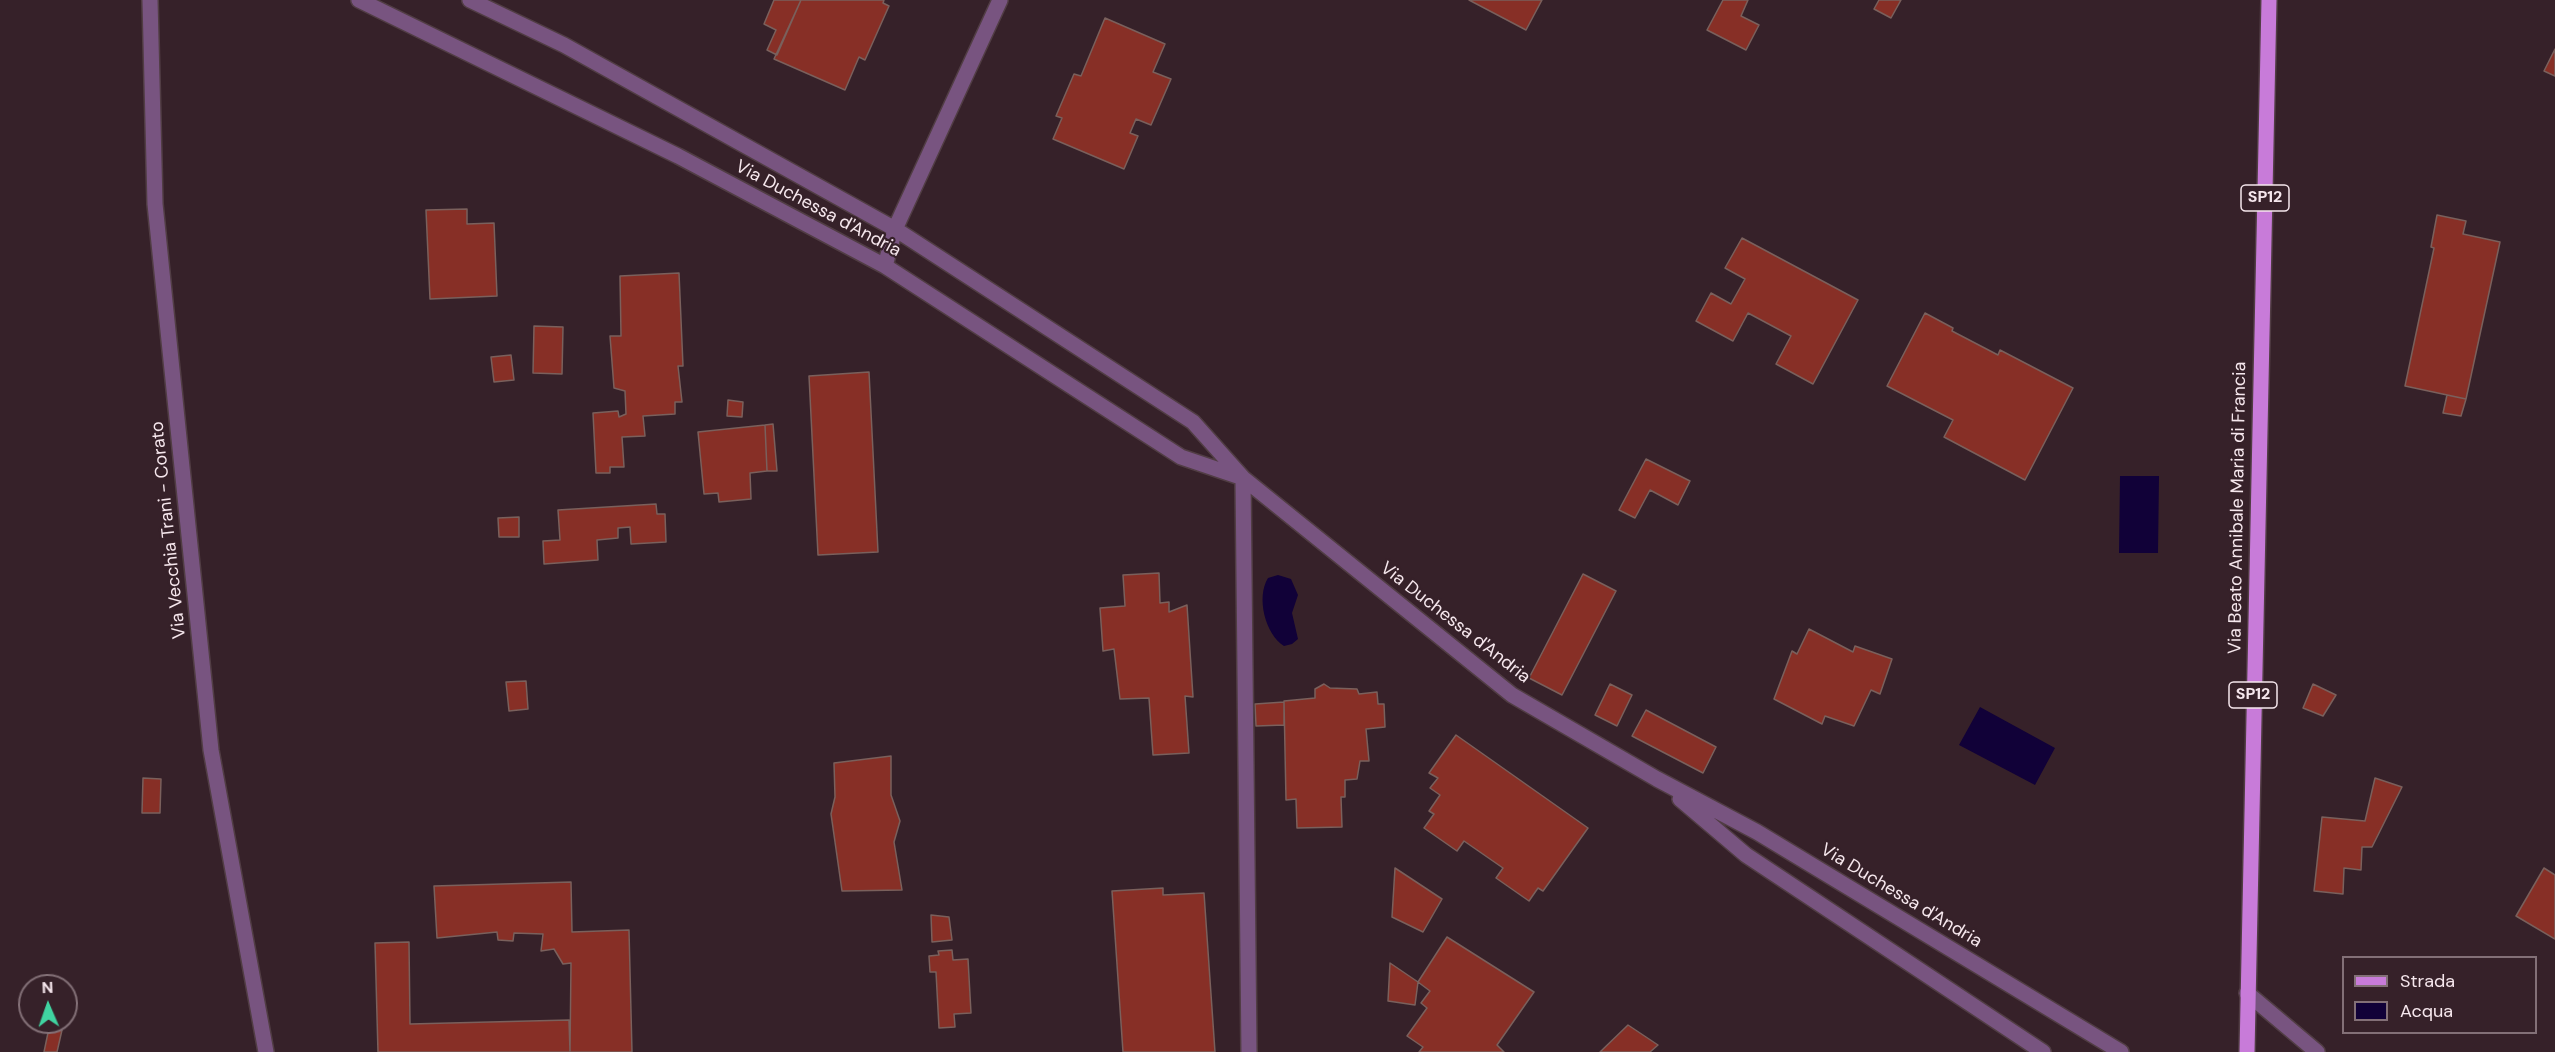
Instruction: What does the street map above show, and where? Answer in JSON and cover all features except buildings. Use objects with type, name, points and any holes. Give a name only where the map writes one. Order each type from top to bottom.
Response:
[{"type":"main road","name":"Via Beato Annibale Maria di Francia","points":[[2247,1052],[2269,0]]},
{"type":"street","name":"Via Vecchia Trani - Corato","points":[[150,0],[155,204],[211,750],[266,1052]]},
{"type":"street","name":"Via Duchessa d'Andria","points":[[359,0],[678,156],[885,266],[1181,457],[1243,478]]},
{"type":"street","name":"Via Duchessa d'Andria","points":[[470,0],[564,45],[895,228],[1193,422],[1243,478],[1512,695],[1658,779],[1757,832],[2121,1052]]},
{"type":"street","points":[[885,266],[895,228],[1000,0]]},
{"type":"street","points":[[1243,478],[1249,1052]]},
{"type":"street","name":"Via Duchessa d'Andria","points":[[1658,779],[1746,855],[2043,1052]]},
{"type":"street","points":[[2247,993],[2317,1052]]},
{"type":"water","points":[[2120,476],[2159,476],[2158,553],[2119,553]]},
{"type":"water","points":[[1278,575],[1291,579],[1298,595],[1292,613],[1298,639],[1284,646],[1277,640],[1267,624],[1263,605],[1264,586],[1268,578]]},
{"type":"water","points":[[1980,707],[2055,748],[2035,785],[1959,745]]}]
